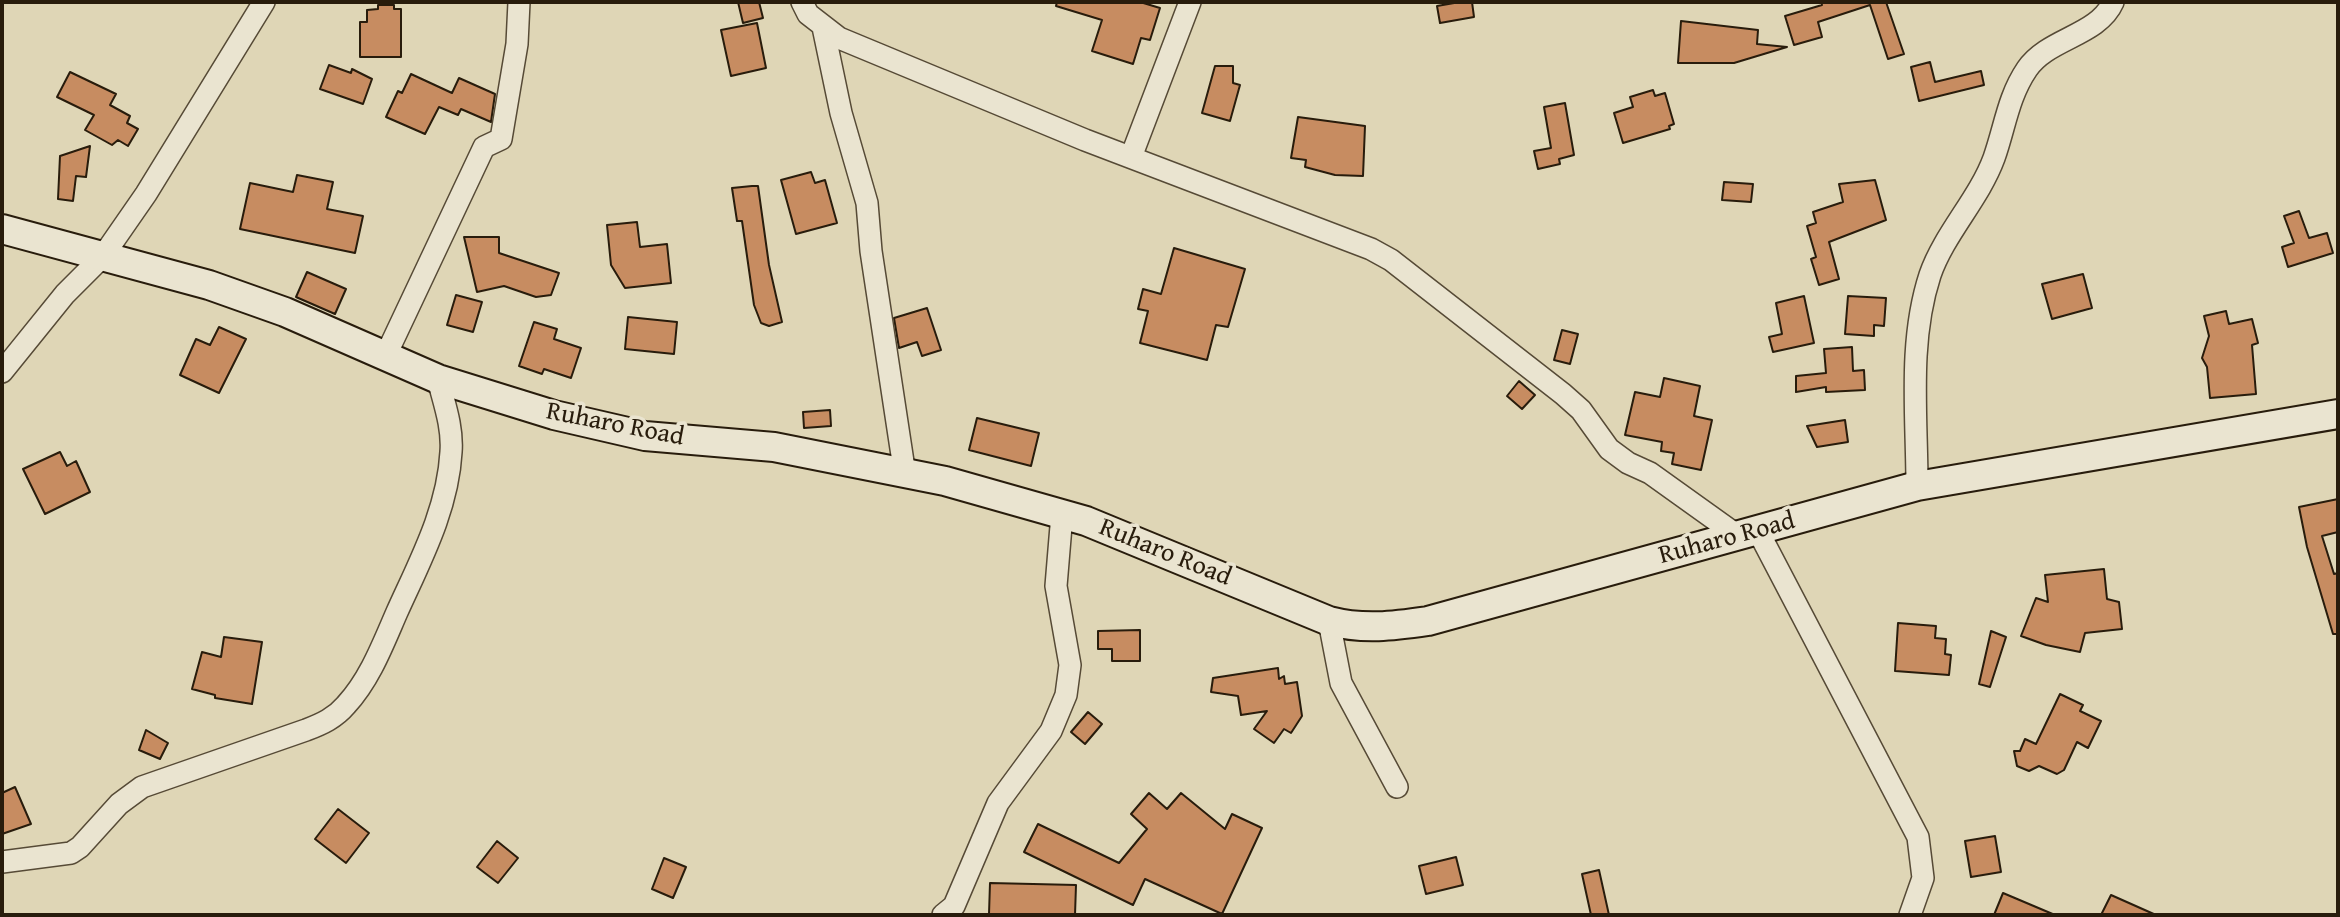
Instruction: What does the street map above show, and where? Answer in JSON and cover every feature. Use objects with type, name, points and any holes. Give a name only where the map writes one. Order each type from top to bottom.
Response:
[{"type":"street","points":[[2,372],[65,294],[103,256],[174,150],[264,2]]},
{"type":"street","points":[[385,357],[484,147],[501,139],[517,44],[519,2]]},
{"type":"street","points":[[803,2],[808,15],[839,38],[1131,157],[1371,249],[1391,260],[1563,394],[1581,410],[1609,449],[1748,534],[1918,837],[1923,878],[1910,915]]},
{"type":"street","points":[[1131,157],[1190,2]]},
{"type":"street","points":[[1917,486],[1916,334],[1931,273],[1993,159],[2010,98],[2029,66],[2057,42],[2094,24],[2113,2]]},
{"type":"street","points":[[823,27],[841,113],[871,221],[871,251],[905,475]]},
{"type":"street","name":"Ruharo Road","points":[[2,229],[209,285],[285,312],[438,379],[618,431],[774,447],[945,481],[1086,521],[1329,621],[1355,628],[1378,628],[1428,621],[1917,486],[2338,414]]},
{"type":"street","points":[[2,862],[71,853],[120,804],[142,787],[306,730],[330,720],[346,706],[364,682],[391,625],[431,535],[447,489],[452,449],[449,421],[438,379]]},
{"type":"street","points":[[943,915],[954,906],[998,803],[1051,731],[1066,695],[1070,665],[1056,586],[1062,514]]},
{"type":"street","points":[[1329,621],[1341,683],[1397,788]]},
{"type":"building","points":[[738,2],[759,2],[763,18],[743,23]]},
{"type":"building","points":[[1057,2],[1140,2],[1160,8],[1150,40],[1141,38],[1133,64],[1092,51],[1102,20],[1056,6]]},
{"type":"building","points":[[1472,2],[1474,17],[1440,23],[1437,6]]},
{"type":"building","points":[[1821,2],[1886,2],[1904,54],[1888,59],[1870,5],[1818,22],[1822,37],[1794,45],[1785,16],[1822,5]]},
{"type":"building","points":[[378,5],[394,5],[394,9],[401,9],[401,57],[360,57],[360,22],[367,22],[367,10],[378,9]]},
{"type":"building","points":[[1681,21],[1758,30],[1757,44],[1787,47],[1734,63],[1678,63]]},
{"type":"building","points":[[757,23],[766,68],[731,76],[721,30]]},
{"type":"building","points":[[1930,62],[1935,82],[1981,71],[1984,85],[1919,101],[1911,67]]},
{"type":"building","points":[[329,65],[351,73],[352,69],[372,79],[363,104],[320,89]]},
{"type":"building","points":[[1215,66],[1233,66],[1233,83],[1240,85],[1230,121],[1202,113]]},
{"type":"building","points":[[70,72],[116,94],[110,105],[130,116],[127,123],[138,129],[128,146],[118,140],[112,145],[85,130],[94,115],[57,97]]},
{"type":"building","points":[[411,74],[452,93],[459,78],[495,94],[491,122],[461,109],[458,115],[439,107],[425,134],[386,117],[398,91],[402,93]]},
{"type":"building","points":[[1653,90],[1655,96],[1665,93],[1674,124],[1669,126],[1670,129],[1623,143],[1614,113],[1633,107],[1630,97]]},
{"type":"building","points":[[1565,103],[1574,155],[1559,159],[1560,164],[1538,169],[1534,151],[1551,148],[1544,107]]},
{"type":"building","points":[[1298,117],[1365,126],[1363,176],[1335,175],[1305,167],[1306,160],[1291,158]]},
{"type":"building","points":[[90,146],[86,177],[76,176],[73,201],[58,199],[60,156]]},
{"type":"building","points":[[811,172],[815,183],[825,180],[837,223],[796,234],[781,180]]},
{"type":"building","points":[[297,175],[333,182],[327,209],[363,216],[355,253],[240,229],[250,183],[293,192]]},
{"type":"building","points":[[1875,180],[1886,220],[1829,242],[1839,279],[1819,285],[1811,259],[1816,257],[1807,226],[1816,223],[1813,212],[1843,202],[1839,184]]},
{"type":"building","points":[[1724,182],[1753,184],[1751,202],[1722,200]]},
{"type":"building","points":[[758,186],[769,265],[782,322],[769,326],[761,323],[754,305],[742,221],[737,221],[732,188]]},
{"type":"building","points":[[2299,211],[2309,238],[2327,233],[2333,253],[2288,267],[2282,247],[2294,243],[2284,216]]},
{"type":"building","points":[[637,222],[640,247],[667,244],[671,283],[625,288],[611,265],[607,225]]},
{"type":"building","points":[[464,237],[499,237],[499,253],[559,273],[551,295],[536,297],[504,286],[477,292]]},
{"type":"building","points":[[1174,248],[1245,269],[1228,327],[1216,325],[1207,360],[1140,343],[1148,311],[1138,309],[1143,289],[1161,294]]},
{"type":"building","points":[[307,272],[346,289],[335,314],[296,297]]},
{"type":"building","points":[[2083,274],[2092,308],[2052,319],[2042,284]]},
{"type":"building","points":[[456,295],[482,302],[473,332],[447,325]]},
{"type":"building","points":[[1804,296],[1814,343],[1773,352],[1769,337],[1782,334],[1776,303]]},
{"type":"building","points":[[1848,296],[1886,298],[1884,326],[1874,325],[1874,336],[1845,334]]},
{"type":"building","points":[[927,308],[941,350],[922,356],[917,342],[899,348],[894,318]]},
{"type":"building","points":[[2226,311],[2229,324],[2252,319],[2258,343],[2252,345],[2256,394],[2210,398],[2207,367],[2202,358],[2209,336],[2204,316]]},
{"type":"building","points":[[628,317],[677,322],[674,354],[625,349]]},
{"type":"building","points":[[534,322],[557,329],[554,339],[581,348],[571,378],[544,369],[542,374],[519,366]]},
{"type":"building","points":[[219,327],[246,339],[219,393],[180,375],[196,339],[210,345]]},
{"type":"building","points":[[1562,330],[1578,334],[1570,364],[1554,360]]},
{"type":"building","points":[[1852,347],[1853,371],[1864,370],[1865,390],[1826,392],[1826,387],[1796,392],[1796,376],[1826,373],[1824,349]]},
{"type":"building","points":[[1664,378],[1700,386],[1694,416],[1712,420],[1701,470],[1672,464],[1674,453],[1661,451],[1662,442],[1625,435],[1635,392],[1660,397]]},
{"type":"building","points":[[1519,381],[1535,395],[1522,409],[1507,396]]},
{"type":"building","points":[[830,410],[831,426],[804,428],[803,412]]},
{"type":"building","points":[[977,418],[1039,433],[1031,466],[969,450]]},
{"type":"building","points":[[1845,420],[1848,442],[1817,447],[1807,426]]},
{"type":"building","points":[[60,452],[67,466],[76,461],[90,492],[45,514],[23,469]]},
{"type":"building","points":[[2338,499],[2338,532],[2322,536],[2334,574],[2338,573],[2338,634],[2333,634],[2307,547],[2299,507]]},
{"type":"building","points":[[2104,569],[2107,599],[2119,602],[2122,629],[2085,633],[2080,652],[2046,645],[2021,636],[2036,598],[2048,602],[2045,575]]},
{"type":"building","points":[[1898,623],[1936,626],[1935,638],[1946,639],[1945,654],[1951,655],[1949,675],[1895,671]]},
{"type":"building","points":[[1140,630],[1140,661],[1112,661],[1112,649],[1098,649],[1098,631]]},
{"type":"building","points":[[1991,631],[2006,637],[1990,687],[1979,684]]},
{"type":"building","points":[[224,637],[262,642],[252,704],[215,698],[215,695],[192,689],[202,652],[221,657]]},
{"type":"building","points":[[1278,668],[1279,679],[1284,676],[1285,684],[1297,682],[1302,716],[1291,733],[1284,729],[1274,743],[1254,729],[1267,711],[1241,715],[1238,696],[1211,692],[1213,678]]},
{"type":"building","points":[[2060,694],[2083,705],[2080,711],[2101,721],[2088,748],[2077,742],[2064,770],[2057,774],[2039,766],[2029,771],[2017,766],[2014,751],[2020,751],[2025,739],[2036,744]]},
{"type":"building","points":[[1088,712],[1102,724],[1085,744],[1071,732]]},
{"type":"building","points":[[146,730],[168,743],[160,759],[139,750]]},
{"type":"building","points":[[15,787],[31,824],[2,834],[2,793]]},
{"type":"building","points":[[1149,793],[1167,809],[1181,793],[1225,829],[1232,814],[1262,828],[1222,914],[1145,879],[1133,905],[1024,852],[1038,824],[1119,863],[1147,829],[1131,814]]},
{"type":"building","points":[[338,809],[369,833],[346,863],[315,839]]},
{"type":"building","points":[[1995,836],[2001,872],[1971,877],[1965,841]]},
{"type":"building","points":[[497,841],[518,858],[498,883],[477,867]]},
{"type":"building","points":[[1456,857],[1463,885],[1426,894],[1419,866]]},
{"type":"building","points":[[664,858],[686,867],[673,898],[652,889]]},
{"type":"building","points":[[1599,870],[1609,915],[1591,915],[1582,874]]},
{"type":"building","points":[[990,883],[1076,885],[1075,915],[989,914]]},
{"type":"building","points":[[2003,893],[2055,915],[1994,915]]},
{"type":"building","points":[[2111,895],[2156,915],[2101,915]]}]
